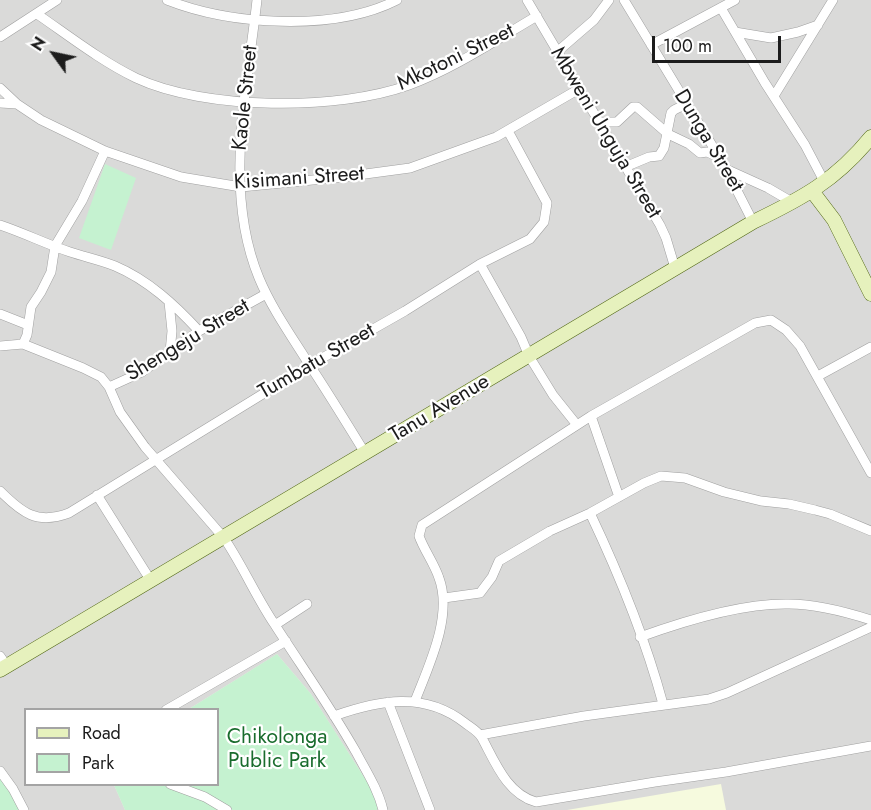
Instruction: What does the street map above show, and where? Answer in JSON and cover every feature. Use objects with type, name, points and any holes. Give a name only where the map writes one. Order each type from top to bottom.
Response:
[{"type":"street","points":[[0,37],[57,0]]},
{"type":"street","points":[[166,0],[203,11],[255,19],[306,21],[363,14],[397,0]]},
{"type":"street","name":"Kaole Street","points":[[257,0],[240,167],[250,249],[266,294],[365,453]]},
{"type":"street","name":"Mbweni Unguja Street","points":[[527,0],[666,238],[675,268]]},
{"type":"street","points":[[557,52],[594,20],[609,0]]},
{"type":"street","name":"Dunga Street","points":[[624,0],[726,169],[753,222]]},
{"type":"street","points":[[651,45],[735,0]]},
{"type":"street","points":[[774,96],[833,0]]},
{"type":"street","points":[[721,8],[805,145],[825,183]]},
{"type":"street","name":"Mkotoni Street","points":[[37,14],[117,67],[144,81],[174,90],[245,103],[337,101],[402,87],[457,62],[537,16]]},
{"type":"street","points":[[735,32],[771,38],[818,25]]},
{"type":"street","name":"Kisimani Street","points":[[0,88],[17,104],[41,120],[105,151],[181,177],[241,187],[395,171],[483,143],[579,89]]},
{"type":"street","points":[[0,103],[17,104]]},
{"type":"street","points":[[625,167],[649,157],[659,156],[668,134],[671,113],[686,104]]},
{"type":"street","points":[[598,122],[617,122],[633,107],[636,107],[668,134],[689,144],[700,153],[707,152],[719,157]]},
{"type":"street","name":"Tumbatu Street","points":[[0,491],[25,513],[37,518],[60,516],[78,508],[310,365],[405,311],[480,264],[530,239],[539,230],[547,213],[547,203],[508,131]]},
{"type":"street","name":"Tanu Avenue","points":[[2,664],[151,581],[675,268],[753,222],[812,191],[825,183],[847,163],[871,137]]},
{"type":"street","points":[[23,344],[31,307],[51,272],[55,246],[82,201],[105,151]]},
{"type":"street","points":[[726,169],[792,202]]},
{"type":"street","points":[[812,191],[834,220],[871,294]]},
{"type":"street","points":[[0,225],[114,266],[138,278],[169,302],[199,331]]},
{"type":"street","points":[[480,264],[526,346],[529,356],[553,395],[577,425]]},
{"type":"street","name":"Shengeju Street","points":[[109,387],[142,372],[199,331],[266,294]]},
{"type":"street","points":[[169,302],[172,318],[170,352]]},
{"type":"street","points":[[0,314],[28,325]]},
{"type":"street","points":[[415,700],[431,660],[444,614],[444,598],[440,580],[419,536],[422,525],[591,416],[755,323],[771,320],[786,330],[800,346],[871,473]]},
{"type":"street","points":[[0,346],[23,344],[101,377],[109,387],[120,412],[156,461],[224,538],[275,625],[334,716],[376,790],[383,810]]},
{"type":"street","points":[[818,376],[871,346]]},
{"type":"street","points":[[591,416],[619,497]]},
{"type":"street","points":[[444,598],[480,594],[492,577],[499,561],[550,531],[661,477],[674,476],[693,480],[724,492],[760,501],[789,504],[830,514],[871,531]]},
{"type":"street","points":[[98,495],[151,581]]},
{"type":"street","points":[[590,513],[605,544],[663,704]]},
{"type":"street","points":[[275,625],[307,604]]},
{"type":"street","points":[[640,637],[675,625],[732,611],[788,604],[804,604],[871,620]]},
{"type":"street","points":[[480,735],[663,704],[709,699],[727,693],[871,627]]},
{"type":"street","points":[[169,708],[286,641]]},
{"type":"street","points":[[334,716],[355,708],[388,702],[415,700],[439,708],[458,717],[480,735],[488,752],[512,787],[519,795],[536,802],[871,746]]},
{"type":"street","points":[[388,702],[430,810]]},
{"type":"street","points":[[0,771],[24,810]]},
{"type":"street","points":[[175,786],[205,797],[227,810]]},
{"type":"shaded area","points":[[0,0],[871,0],[871,810],[377,810],[378,799],[311,694],[277,654],[191,708],[24,708],[24,786],[114,786],[125,810],[21,810],[0,778]]},
{"type":"shaded area","points":[[721,784],[726,810],[567,810]]},
{"type":"green space","points":[[105,164],[136,178],[111,250],[79,238]]},
{"type":"green space","name":"Chikolonga Public Park","points":[[277,654],[311,694],[378,799],[377,810],[125,810],[114,786],[219,786],[219,708],[191,708]]},
{"type":"green space","points":[[1,778],[21,810],[0,810]]}]
